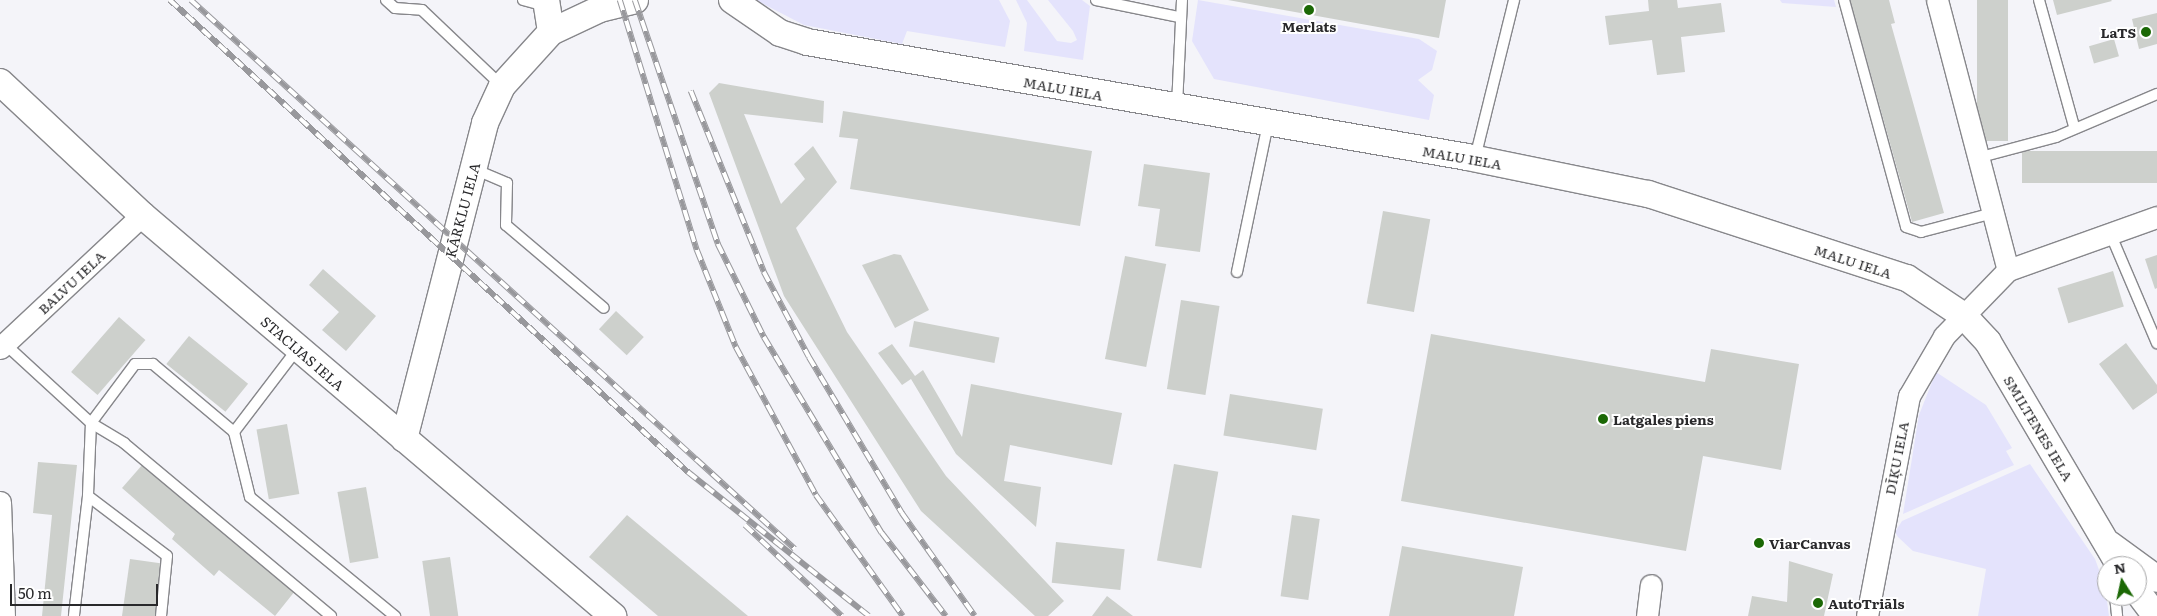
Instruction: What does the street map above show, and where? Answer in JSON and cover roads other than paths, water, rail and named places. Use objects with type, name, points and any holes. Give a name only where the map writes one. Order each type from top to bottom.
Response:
[{"type":"street","points":[[539,2],[551,32],[600,9],[635,0]]},
{"type":"street","name":"MALU IELA","points":[[732,0],[766,25],[807,42],[1177,108],[1476,158],[1648,194],[1907,278],[1964,316]]},
{"type":"street","points":[[1937,0],[1981,157],[2008,270]]},
{"type":"street","name":"KĀRKLU IELA","points":[[404,439],[473,168],[502,86],[551,32]]},
{"type":"street","name":"STACIJAS IELA","points":[[0,82],[142,215],[613,616]]},
{"type":"street","name":"BALVU IELA","points":[[2,346],[142,215]]},
{"type":"street","points":[[1964,316],[2008,270],[2157,217]]},
{"type":"street","name":"SMILTENES IELA","points":[[1964,316],[1988,342],[2113,556]]},
{"type":"street","name":"DĪĶU IELA","points":[[1867,616],[1909,396],[1926,362],[1964,316]]},
{"type":"street","points":[[0,502],[4,616]]},
{"type":"street","points":[[1648,616],[1651,585]]},
{"type":"street","points":[[2147,604],[2156,616]]},
{"type":"lane","points":[[386,0],[395,8],[422,10],[502,86]]},
{"type":"lane","points":[[1096,0],[1179,17]]},
{"type":"lane","points":[[1177,108],[1179,17],[1182,0]]},
{"type":"lane","points":[[1476,158],[1514,0]]},
{"type":"lane","points":[[1844,0],[1906,227],[1921,232],[1993,213]]},
{"type":"lane","points":[[2039,0],[2074,126]]},
{"type":"lane","points":[[1981,157],[2056,137],[2074,126],[2130,108],[2157,94]]},
{"type":"lane","points":[[1237,272],[1268,123]]},
{"type":"lane","points":[[473,168],[507,183],[506,225],[604,308]]},
{"type":"lane","points":[[2110,233],[2157,344]]},
{"type":"lane","points":[[2,346],[91,422],[124,443],[331,616]]},
{"type":"lane","points":[[234,432],[298,348]]},
{"type":"lane","points":[[74,616],[88,496],[91,422],[135,364],[153,364],[234,432],[250,497],[395,616]]},
{"type":"lane","points":[[88,496],[168,556],[161,616]]},
{"type":"railway","points":[[170,0],[688,472],[869,616]]},
{"type":"railway","points":[[191,0],[795,549]]},
{"type":"railway","points":[[620,0],[697,250],[736,347],[816,495],[903,616]]},
{"type":"railway","points":[[635,0],[718,244],[764,337],[882,533],[946,616]]},
{"type":"railway","points":[[691,91],[764,272],[809,357],[902,513],[975,616]]},
{"type":"railway","points":[[745,525],[842,616]]},
{"type":"place","name":"Merlats","points":[[1309,10]]},
{"type":"place","name":"LaTS","points":[[2146,32]]},
{"type":"place","name":"Latgales piens","points":[[1603,419]]},
{"type":"place","name":"ViarCanvas","points":[[1759,543]]},
{"type":"place","name":"AutoTriāls","points":[[1818,603]]}]
